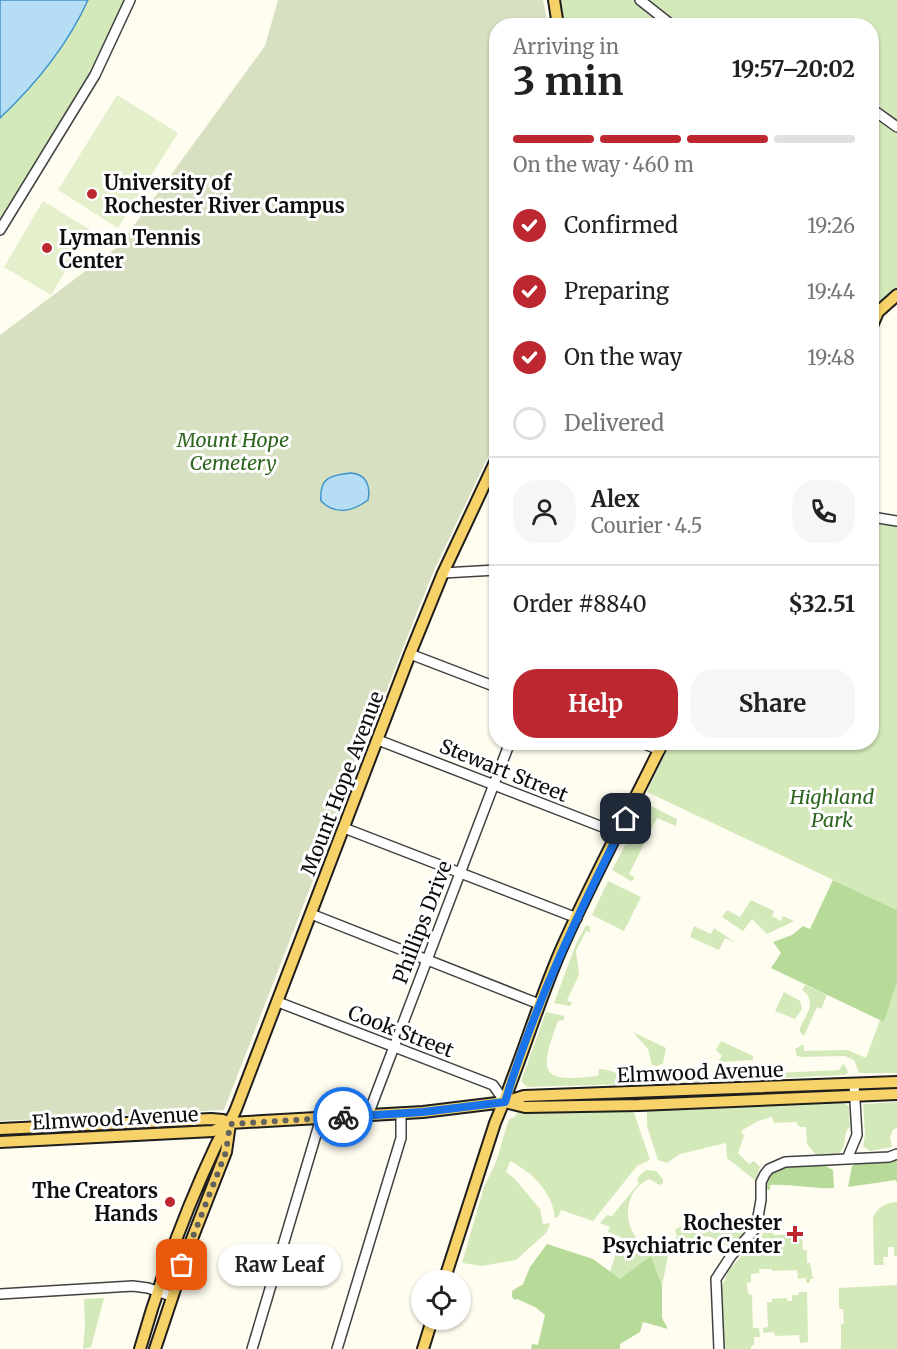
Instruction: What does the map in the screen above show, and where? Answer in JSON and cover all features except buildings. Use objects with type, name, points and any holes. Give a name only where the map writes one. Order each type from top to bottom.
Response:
[{"type":"main road","points":[[554,0],[557,18]]},
{"type":"main road","points":[[879,309],[897,295]]},
{"type":"main road","name":"Mount Hope Avenue","points":[[140,1349],[157,1291],[188,1209],[217,1144],[230,1124],[410,654],[443,573],[489,475]]},
{"type":"main road","points":[[448,1270],[495,1123],[505,1102],[539,1004],[577,918],[660,750]]},
{"type":"main road","name":"Elmwood Avenue","points":[[0,1142],[213,1131],[230,1124],[401,1113],[505,1102],[524,1096],[897,1082]]},
{"type":"main road","name":"Elmwood Avenue","points":[[505,1102],[536,1107],[897,1094]]},
{"type":"main road","name":"Elmwood Avenue","points":[[0,1129],[211,1119],[223,1120],[230,1124]]},
{"type":"main road","name":"Mount Hope Avenue","points":[[155,1349],[171,1296],[226,1152],[230,1124]]},
{"type":"main road","points":[[423,1349],[429,1330]]},
{"type":"street","points":[[0,230],[95,75],[130,0]]},
{"type":"street","points":[[640,0],[663,18]]},
{"type":"street","points":[[879,114],[897,128]]},
{"type":"street","points":[[879,518],[897,521]]},
{"type":"street","points":[[443,573],[489,570]]},
{"type":"street","points":[[410,654],[489,684]]},
{"type":"street","name":"Stewart Street","points":[[378,740],[618,834]]},
{"type":"street","name":"Phillips Drive","points":[[368,1115],[507,750]]},
{"type":"street","points":[[344,828],[577,918]]},
{"type":"street","points":[[311,914],[539,1004]]},
{"type":"street","name":"Cook Street","points":[[278,1002],[493,1085],[505,1102]]},
{"type":"street","points":[[847,1159],[857,1135],[854,1084]]},
{"type":"street","points":[[337,1349],[401,1138],[401,1113]]},
{"type":"street","points":[[252,1349],[321,1118]]},
{"type":"street","points":[[719,1349],[716,1279],[731,1256],[756,1228],[761,1200],[761,1182],[769,1169],[785,1162],[889,1157],[897,1154]]},
{"type":"street","points":[[0,1294],[133,1286],[171,1296]]},
{"type":"green space","points":[[88,0],[125,0],[100,56],[0,222],[0,118],[50,63],[71,32]]},
{"type":"green space","name":"Mount Hope Cemetery","points":[[278,0],[543,0],[547,18],[489,18],[489,455],[436,566],[417,612],[224,1110],[0,1121],[0,335],[119,246],[265,46]]},
{"type":"green space","points":[[559,0],[897,0],[897,303],[879,304],[879,18],[562,18]]},
{"type":"green space","points":[[117,95],[178,133],[118,228],[58,190]]},
{"type":"green space","name":"Lyman Tennis Center","points":[[43,201],[90,230],[51,295],[4,267]]},
{"type":"green space","name":"Highland Park","points":[[879,524],[897,527],[897,910],[647,792],[667,750],[879,750]]},
{"type":"green space","points":[[647,804],[677,819],[676,826],[657,818],[629,874],[634,877],[631,881],[612,870]]},
{"type":"green space","points":[[833,880],[897,910],[897,982],[884,1022],[771,968],[781,953],[773,942],[792,935],[803,926],[810,929]]},
{"type":"green space","points":[[608,881],[641,897],[624,931],[592,915]]},
{"type":"green space","points":[[751,900],[774,911],[772,916],[781,921],[783,916],[794,921],[767,934],[752,919],[743,931],[722,917],[727,910],[740,917]]},
{"type":"green space","points":[[586,925],[590,927],[590,932],[586,931],[576,951],[579,975],[567,1000],[572,1003],[570,1006],[554,1003],[576,944]]},
{"type":"green space","points":[[694,926],[711,934],[714,928],[736,943],[725,938],[719,950],[690,937]]},
{"type":"green space","points":[[897,982],[897,1073],[859,1073],[854,1060],[845,1056],[797,1056],[795,1049],[804,1045],[804,1051],[848,1050],[866,1058],[880,1020],[884,1022]]},
{"type":"green space","points":[[805,985],[827,995],[821,1009],[817,1007],[804,1036],[800,1028],[810,1003],[807,994],[802,990]]},
{"type":"green space","points":[[784,992],[800,1001],[802,1009],[795,1019],[775,1011]]},
{"type":"green space","points":[[546,1012],[564,1016],[564,1020],[558,1021],[548,1053],[549,1071],[554,1075],[564,1078],[598,1076],[599,1069],[623,1074],[652,1072],[665,1076],[665,1083],[527,1087],[521,1081]]},
{"type":"green space","points":[[633,1032],[666,1048],[663,1063],[658,1066],[652,1065],[648,1049]]},
{"type":"green space","points":[[721,1041],[753,1056],[753,1060],[718,1062],[722,1056],[716,1050]]},
{"type":"green space","points":[[843,1064],[848,1073],[844,1075],[674,1082],[675,1073],[679,1071],[680,1078],[839,1070]]},
{"type":"green space","points":[[897,1102],[897,1128],[893,1130],[890,1137],[892,1147],[870,1151],[863,1146],[865,1135],[863,1104]]},
{"type":"green space","points":[[844,1103],[849,1107],[850,1126],[839,1153],[816,1155],[807,1144],[806,1127],[800,1127],[796,1122],[774,1123],[772,1117],[758,1121],[741,1131],[744,1136],[738,1153],[749,1164],[754,1161],[760,1167],[756,1181],[727,1158],[726,1143],[680,1154],[667,1163],[658,1160],[647,1126],[647,1109]]},
{"type":"green space","points":[[633,1110],[650,1160],[637,1166],[593,1221],[561,1210],[555,1218],[546,1191],[534,1177],[510,1161],[506,1172],[514,1178],[540,1209],[543,1224],[549,1223],[550,1225],[546,1233],[516,1260],[482,1266],[462,1263],[484,1187],[496,1162],[508,1122],[515,1117],[517,1112]]},
{"type":"green space","points":[[894,1160],[897,1162],[897,1183],[896,1180],[848,1187],[852,1166],[859,1163]]},
{"type":"green space","points":[[822,1164],[833,1170],[834,1188],[770,1185],[770,1190],[765,1189],[768,1174],[781,1167]]},
{"type":"green space","points":[[646,1170],[656,1171],[663,1179],[663,1183],[660,1185],[649,1179],[640,1185],[633,1193],[628,1214],[629,1224],[634,1234],[640,1243],[649,1249],[652,1250],[677,1237],[675,1229],[703,1218],[703,1223],[718,1224],[754,1217],[749,1230],[731,1248],[711,1237],[699,1236],[682,1245],[668,1256],[662,1286],[651,1257],[620,1279],[610,1272],[621,1237],[608,1232],[610,1227],[600,1223],[607,1215],[612,1216],[639,1183],[637,1181],[639,1176]]},
{"type":"green space","points":[[897,1202],[897,1256],[894,1256],[894,1247],[888,1247],[888,1257],[883,1257],[884,1265],[874,1265],[873,1217],[883,1206]]},
{"type":"green space","points":[[765,1229],[774,1230],[774,1235],[799,1234],[803,1250],[807,1250],[807,1263],[810,1263],[813,1279],[810,1279],[810,1283],[806,1283],[806,1278],[798,1279],[797,1270],[759,1269],[759,1273],[751,1274],[751,1282],[747,1283],[748,1294],[752,1295],[753,1328],[759,1328],[760,1337],[754,1337],[754,1345],[751,1349],[724,1349],[721,1288],[729,1270],[753,1243],[758,1244]]},
{"type":"green space","points":[[547,1244],[593,1259],[620,1279],[651,1256],[662,1286],[662,1318],[668,1329],[643,1322],[640,1332],[620,1344],[620,1349],[531,1349],[532,1344],[538,1345],[545,1315],[535,1307],[515,1300],[512,1297],[512,1291],[523,1284],[530,1267]]},
{"type":"green space","points":[[897,1285],[897,1349],[841,1349],[841,1324],[844,1323],[843,1309],[839,1309],[839,1288]]},
{"type":"green space","points":[[799,1292],[807,1292],[808,1342],[800,1343],[799,1335],[775,1336],[774,1332],[763,1333],[763,1328],[768,1327],[767,1302],[772,1302],[772,1299],[787,1298],[787,1301],[792,1301],[792,1295],[798,1295]]},
{"type":"green space","points":[[104,1298],[91,1347],[83,1349],[84,1299]]},
{"type":"water","points":[[0,0],[88,0],[71,32],[50,63],[0,118]]},
{"type":"water","points":[[351,473],[364,478],[369,490],[368,500],[356,507],[344,510],[332,508],[321,501],[322,487],[327,479]]},
{"type":"way so far","points":[[182,1265],[226,1152],[230,1124],[343,1117]]},
{"type":"place","name":"University of Rochester River Campus","points":[[92,194]]},
{"type":"place","name":"Lyman Tennis Center","points":[[47,248]]},
{"type":"place","name":"The Creators Hands","points":[[170,1202]]},
{"type":"place","name":"Rochester Psychiatric Center","points":[[795,1234]]},
{"type":"place","name":"Raw Leaf","points":[[182,1265]]},
{"type":"route","points":[[343,1117],[423,1112],[505,1102],[539,1004],[561,951],[626,819]]}]
